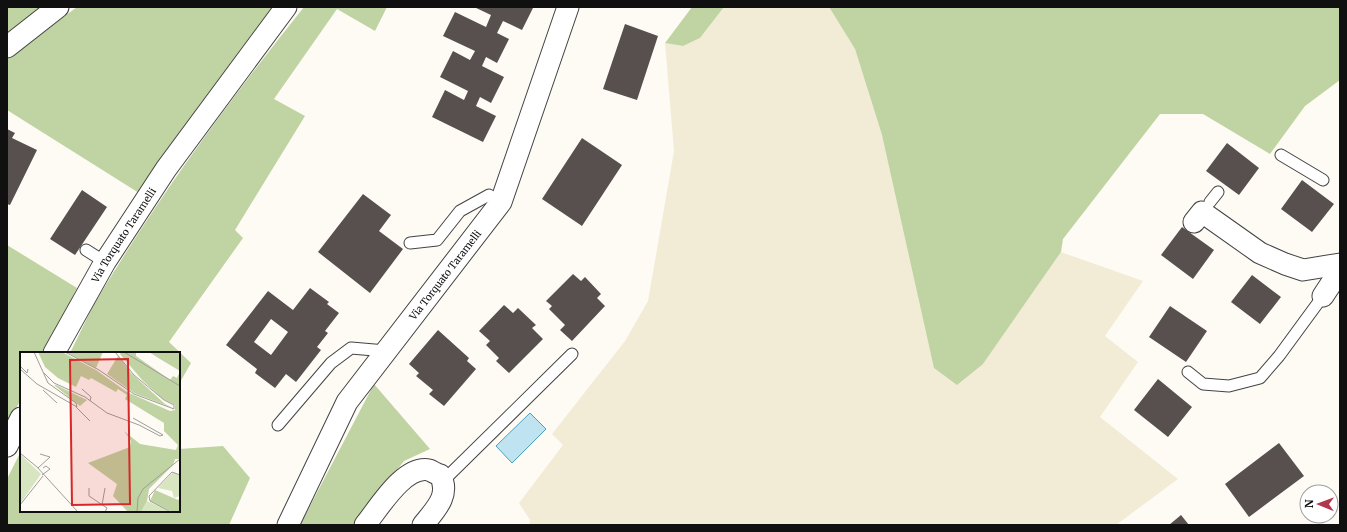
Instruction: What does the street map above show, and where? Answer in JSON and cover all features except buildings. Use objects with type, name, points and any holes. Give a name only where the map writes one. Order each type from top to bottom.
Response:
[{"type":"street","points":[[7,47],[58,7]]},
{"type":"street","name":"Via Torquato Taramelli","points":[[55,352],[105,262],[166,169],[286,7]]},
{"type":"street","name":"Via Torquato Taramelli","points":[[288,525],[347,402],[501,202],[568,7]]},
{"type":"street","points":[[1203,211],[1260,253],[1285,264],[1303,270],[1340,264]]},
{"type":"street","points":[[1323,296],[1340,270]]},
{"type":"street","points":[[7,446],[20,420]]},
{"type":"street","points":[[366,525],[400,481],[413,472],[428,470],[440,475],[443,481],[444,489],[441,501],[423,525]]},
{"type":"lane","points":[[1281,155],[1323,180]]},
{"type":"lane","points":[[410,243],[438,240],[460,211],[490,195],[501,202]]},
{"type":"lane","points":[[86,250],[105,262]]},
{"type":"lane","points":[[1188,372],[1203,384],[1229,386],[1260,378],[1279,356],[1323,296]]},
{"type":"lane","points":[[278,425],[332,363],[351,348],[386,351]]},
{"type":"lane","points":[[443,481],[572,354]]},
{"type":"shaded area","points":[[724,7],[829,7],[855,49],[882,135],[983,364],[1061,252],[1143,281],[1105,336],[1138,362],[1100,417],[1178,479],[1116,525],[529,525],[530,520],[519,503],[563,445],[552,434],[625,341],[648,301],[674,151],[665,43],[683,46],[700,38]]},
{"type":"green space","points":[[7,7],[43,7],[7,35]]},
{"type":"green space","points":[[77,7],[277,7],[139,193],[7,110],[7,59]]},
{"type":"green space","points":[[304,7],[387,7],[375,31],[337,9],[274,99],[305,116],[235,230],[243,238],[169,342],[179,352],[70,352],[99,296],[146,221],[249,77]]},
{"type":"green space","points":[[692,7],[724,7],[700,38],[683,46],[665,43]]},
{"type":"green space","points":[[829,7],[1340,7],[1340,80],[1305,106],[1270,154],[1203,114],[1160,114],[1063,239],[1061,252],[983,364],[957,385],[934,368],[882,135],[855,49]]},
{"type":"green space","points":[[7,245],[77,288],[45,352],[20,352],[20,401],[7,426]]},
{"type":"green space","points":[[180,352],[191,363],[180,382]]},
{"type":"green space","points":[[374,384],[430,449],[404,461],[353,525],[300,525]]},
{"type":"green space","points":[[223,446],[250,478],[229,525],[7,525],[7,479],[20,453],[20,512],[180,512],[180,449]]},
{"type":"water","points":[[530,413],[546,429],[512,463],[496,446]]}]
